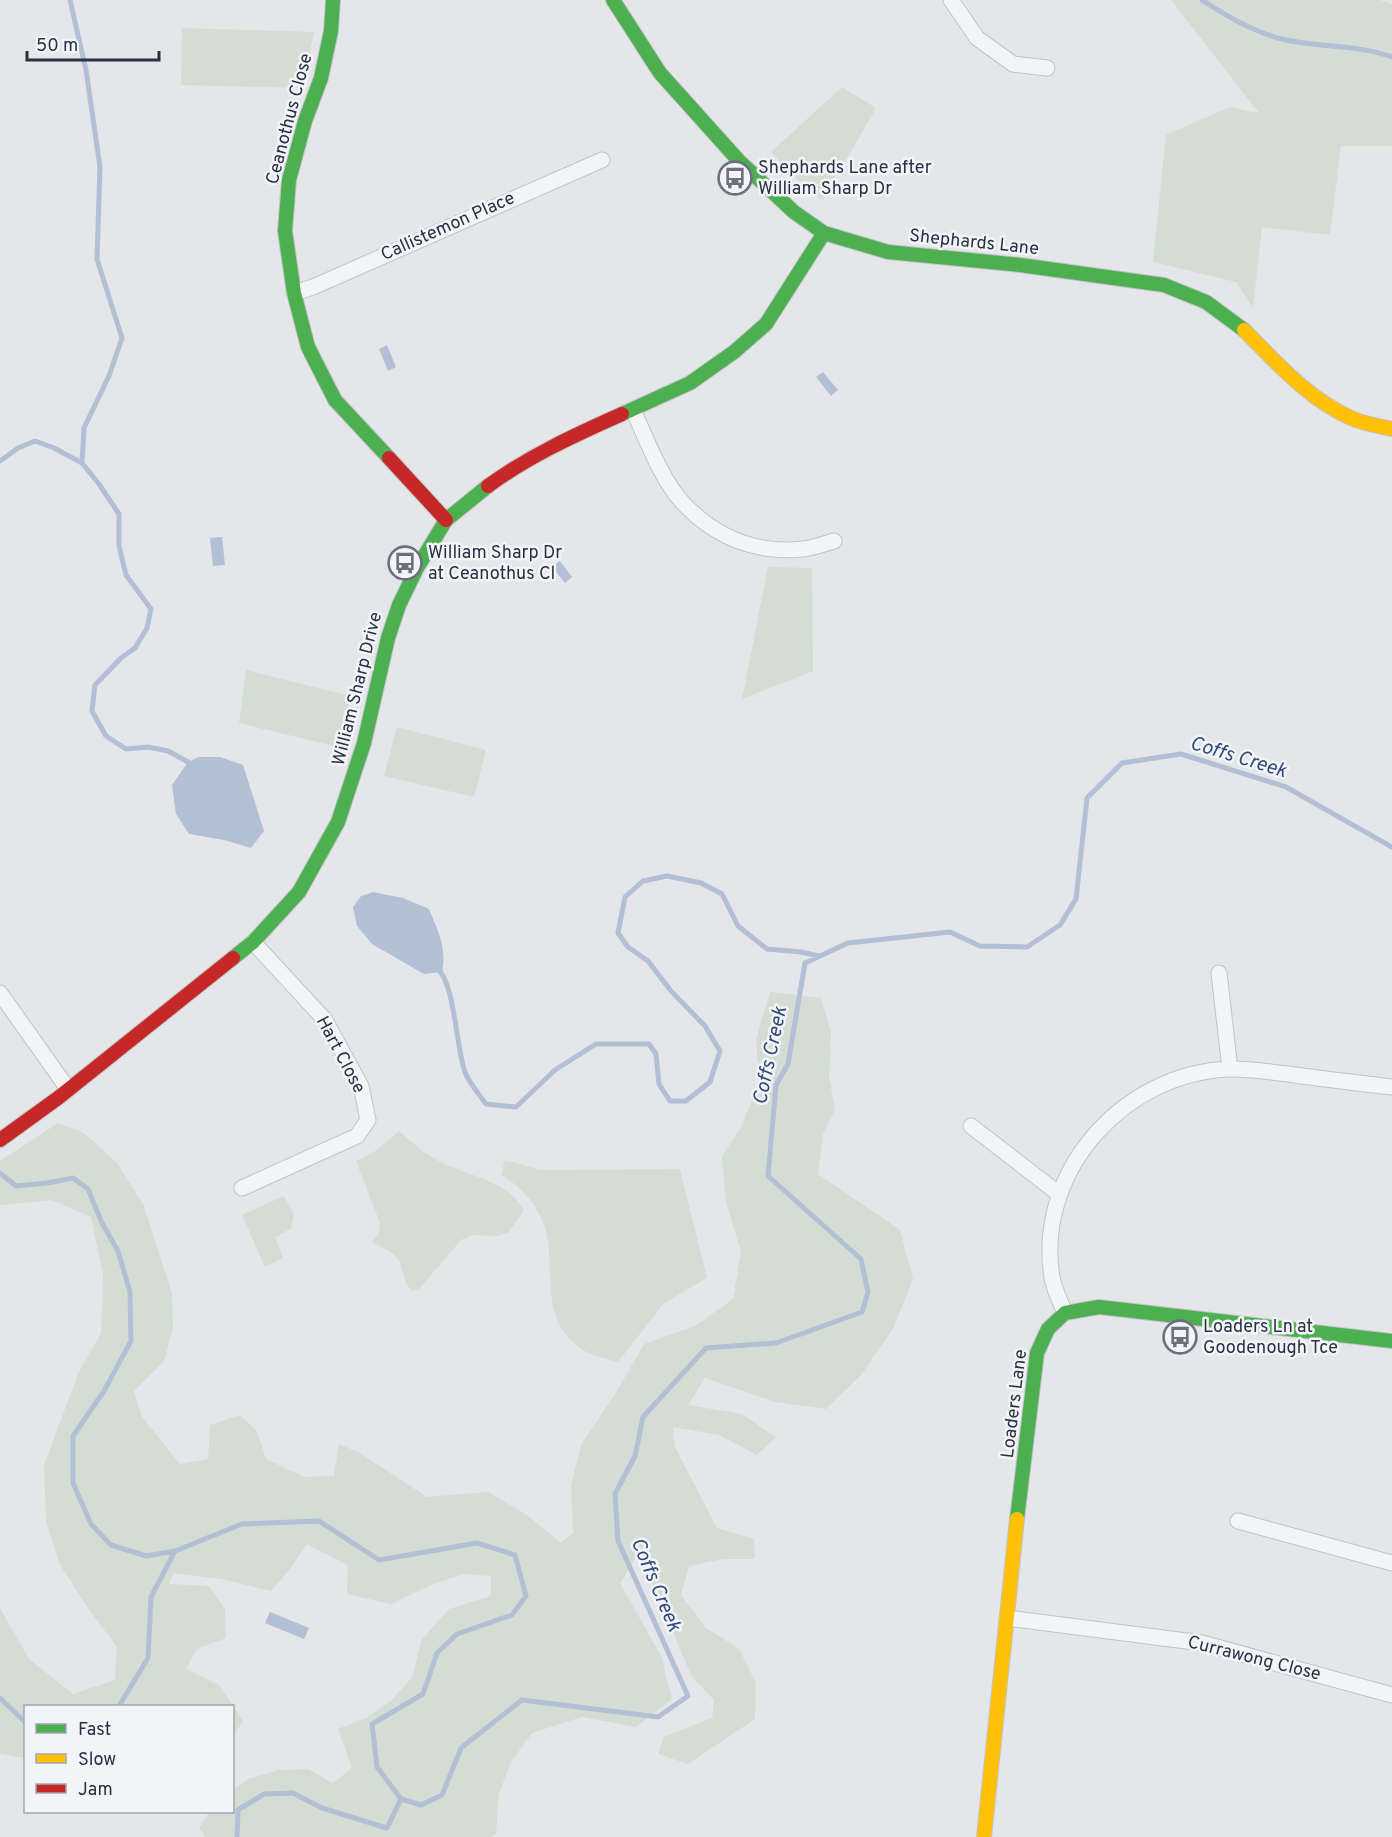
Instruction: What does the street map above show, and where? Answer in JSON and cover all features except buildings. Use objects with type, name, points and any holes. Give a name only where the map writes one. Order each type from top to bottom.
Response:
[{"type":"street","name":"Ceanothus Close","points":[[333,0],[331,32],[321,78],[289,180],[285,231],[294,293],[308,347],[335,400],[446,520]]},
{"type":"street","name":"Shephards Lane","points":[[613,0],[660,73],[739,161],[794,212],[824,233],[888,252],[1020,265],[1164,285],[1206,302],[1242,328],[1294,380],[1321,402],[1353,419],[1392,429]]},
{"type":"street","points":[[951,0],[977,38],[1013,64],[1047,68]]},
{"type":"street","name":"Callistemon Place","points":[[294,293],[313,287],[602,160]]},
{"type":"street","name":"William Sharp Drive","points":[[3,1138],[253,942],[299,892],[338,822],[353,781],[388,638],[399,605],[417,568],[446,520],[472,497],[513,468],[573,436],[690,383],[734,352],[766,324],[824,233]]},
{"type":"street","points":[[633,410],[659,466],[676,493],[682,502],[707,525],[733,541],[766,549],[804,549],[834,541]]},
{"type":"street","name":"Hart Close","points":[[242,1188],[357,1136],[368,1120],[361,1086],[326,1020],[253,942]]},
{"type":"street","points":[[1219,973],[1230,1069]]},
{"type":"street","points":[[0,993],[68,1089]]},
{"type":"street","points":[[1392,1087],[1230,1069],[1186,1075],[1156,1086],[1124,1106],[1093,1136],[1075,1161],[1059,1194],[1049,1248],[1051,1272],[1065,1313],[1099,1307],[1119,1308],[1392,1341]]},
{"type":"street","points":[[971,1126],[1059,1194]]},
{"type":"street","name":"Loaders Lane","points":[[984,1837],[1037,1353],[1048,1329],[1065,1313]]},
{"type":"street","points":[[1238,1521],[1392,1563]]},
{"type":"street","name":"Currawong Close","points":[[1007,1617],[1202,1643],[1392,1695]]},
{"type":"shaded area","points":[[1171,0],[1380,0],[1392,4],[1392,146],[1341,146],[1330,235],[1262,227],[1253,308],[1236,282],[1153,262],[1166,135],[1230,107],[1259,113]]},
{"type":"shaded area","points":[[182,28],[314,32],[308,62],[299,88],[181,85]]},
{"type":"shaded area","points":[[842,87],[876,108],[823,200],[811,194],[771,152]]},
{"type":"shaded area","points":[[768,567],[812,568],[813,671],[742,699]]},
{"type":"shaded area","points":[[246,670],[351,696],[338,747],[239,723]]},
{"type":"shaded area","points":[[397,727],[486,750],[474,797],[384,776]]},
{"type":"shaded area","points":[[770,992],[821,998],[831,1033],[829,1077],[835,1109],[823,1134],[818,1174],[900,1230],[913,1279],[893,1329],[861,1375],[826,1409],[775,1402],[705,1378],[688,1405],[742,1414],[776,1437],[757,1455],[719,1435],[673,1427],[675,1447],[717,1528],[754,1539],[755,1559],[724,1559],[689,1566],[681,1595],[705,1627],[739,1649],[756,1683],[755,1719],[688,1764],[658,1754],[664,1737],[712,1718],[714,1700],[692,1677],[639,1553],[620,1583],[661,1656],[672,1699],[636,1727],[582,1717],[532,1733],[511,1762],[499,1794],[496,1833],[492,1837],[205,1837],[199,1828],[208,1813],[234,1813],[234,1789],[248,1779],[278,1770],[308,1769],[333,1783],[352,1768],[338,1729],[366,1718],[391,1701],[412,1677],[422,1639],[449,1609],[491,1596],[491,1576],[463,1574],[431,1585],[391,1604],[347,1594],[348,1565],[307,1544],[271,1591],[221,1579],[174,1573],[169,1584],[209,1586],[225,1609],[226,1638],[197,1649],[186,1669],[219,1685],[232,1705],[24,1705],[24,1758],[0,1754],[0,1608],[29,1659],[73,1694],[115,1680],[117,1647],[85,1604],[59,1563],[46,1520],[44,1465],[78,1374],[101,1333],[103,1275],[91,1217],[52,1200],[0,1205],[0,1161],[58,1123],[84,1133],[117,1163],[144,1206],[172,1294],[173,1329],[164,1361],[134,1391],[142,1417],[180,1464],[208,1459],[210,1425],[240,1415],[257,1431],[266,1459],[304,1477],[334,1476],[339,1444],[360,1453],[427,1497],[488,1492],[527,1515],[561,1543],[573,1533],[571,1485],[581,1445],[617,1391],[644,1344],[695,1326],[733,1299],[741,1251],[726,1203],[722,1157],[742,1125],[759,1083],[756,1039]]},
{"type":"shaded area","points":[[399,1131],[438,1161],[499,1186],[517,1200],[524,1210],[508,1233],[497,1236],[472,1235],[461,1240],[420,1288],[413,1291],[405,1281],[397,1258],[372,1242],[379,1233],[380,1223],[356,1161],[377,1150]]},
{"type":"shaded area","points":[[505,1160],[540,1170],[680,1169],[707,1278],[664,1303],[618,1362],[583,1350],[570,1339],[555,1314],[550,1287],[546,1231],[532,1202],[510,1180],[501,1175]]},
{"type":"shaded area","points":[[284,1196],[294,1214],[291,1229],[275,1237],[283,1258],[265,1267],[242,1215]]},
{"type":"shaded area","points":[[234,1708],[243,1721],[234,1734]]},
{"type":"water","points":[[387,345],[396,367],[388,371],[379,349]]},
{"type":"water","points":[[823,372],[838,390],[831,396],[816,377]]},
{"type":"water","points":[[222,537],[225,565],[213,566],[210,538]]},
{"type":"water","points":[[560,561],[572,577],[565,583],[552,567]]},
{"type":"water","points":[[199,757],[220,757],[243,765],[264,831],[251,848],[224,840],[189,834],[176,814],[172,785],[188,762]]},
{"type":"water","points":[[373,892],[403,898],[429,909],[442,947],[442,972],[424,974],[372,944],[357,926],[353,907],[361,896]]},
{"type":"water","points":[[270,1612],[309,1628],[304,1639],[265,1623]]},
{"type":"waterway","points":[[70,0],[86,70],[100,167],[97,259],[122,338],[109,376],[84,428],[82,463]]},
{"type":"waterway","points":[[1202,0],[1240,23],[1271,36],[1296,42],[1365,50],[1392,57]]},
{"type":"waterway","points":[[0,461],[18,448],[35,441],[54,448],[82,463],[119,514],[119,546],[126,575],[151,609],[147,628],[135,648],[121,658],[95,685],[92,711],[106,736],[126,749],[148,747],[168,751],[191,766]]},
{"type":"waterway","name":"Coffs Creek","points":[[120,1705],[148,1658],[151,1597],[175,1551],[242,1524],[319,1521],[379,1560],[477,1543],[515,1555],[526,1596],[512,1615],[457,1634],[437,1653],[423,1694],[372,1724],[377,1767],[401,1799],[421,1805],[442,1795],[461,1748],[522,1700],[658,1717],[688,1696],[618,1541],[615,1494],[635,1456],[643,1417],[706,1348],[776,1343],[862,1312],[868,1292],[861,1259],[768,1176],[776,1085],[788,1064],[805,963],[848,943],[950,932],[980,946],[1027,947],[1060,925],[1076,899],[1087,798],[1122,763],[1181,754],[1286,787],[1392,847]]},
{"type":"waterway","points":[[437,968],[448,987],[462,1061],[469,1080],[486,1104],[516,1107],[555,1070],[596,1044],[649,1044],[656,1054],[659,1084],[670,1101],[686,1101],[710,1082],[720,1051],[705,1026],[671,991],[648,961],[628,947],[618,933],[625,897],[643,881],[667,876],[701,883],[722,894],[738,926],[767,949],[819,956]]},
{"type":"waterway","points":[[0,1173],[16,1186],[73,1178],[88,1189],[102,1223],[118,1251],[130,1292],[131,1341],[104,1391],[73,1436],[73,1483],[91,1524],[111,1545],[146,1556],[175,1551]]},
{"type":"waterway","name":"Coffs Creek","points":[[0,1698],[24,1721]]},
{"type":"waterway","points":[[237,1837],[238,1810],[264,1794],[293,1793],[322,1808],[387,1828],[401,1799]]},
{"type":"traffic: fast","points":[[333,0],[331,31],[321,78],[305,121],[289,180],[285,231],[294,293],[308,347],[335,400],[389,458]]},
{"type":"traffic: fast","points":[[613,0],[660,73],[739,161],[794,212],[824,233],[888,252],[1020,265],[1164,285],[1206,302],[1244,330]]},
{"type":"traffic: fast","points":[[622,414],[690,383],[734,352],[766,324],[824,233]]},
{"type":"traffic: fast","points":[[233,958],[253,942],[299,892],[338,822],[364,743],[388,638],[399,605],[417,568],[446,520],[488,486]]},
{"type":"traffic: fast","points":[[1017,1519],[1037,1353],[1048,1329],[1065,1313],[1099,1307],[1392,1341]]},
{"type":"traffic: slow","points":[[1244,330],[1307,391],[1321,401],[1356,420],[1392,429]]},
{"type":"traffic: slow","points":[[984,1837],[1017,1519]]},
{"type":"traffic: jam","points":[[488,486],[536,456],[622,414]]},
{"type":"traffic: jam","points":[[389,458],[446,520]]},
{"type":"traffic: jam","points":[[0,1140],[58,1098],[233,958]]},
{"type":"place","name":"Shephards Lane after William Sharp Dr","points":[[735,178]]},
{"type":"place","name":"William Sharp Dr at Ceanothus Cl","points":[[405,563]]},
{"type":"place","name":"Loaders Ln at Goodenough Tce","points":[[1180,1337]]}]
